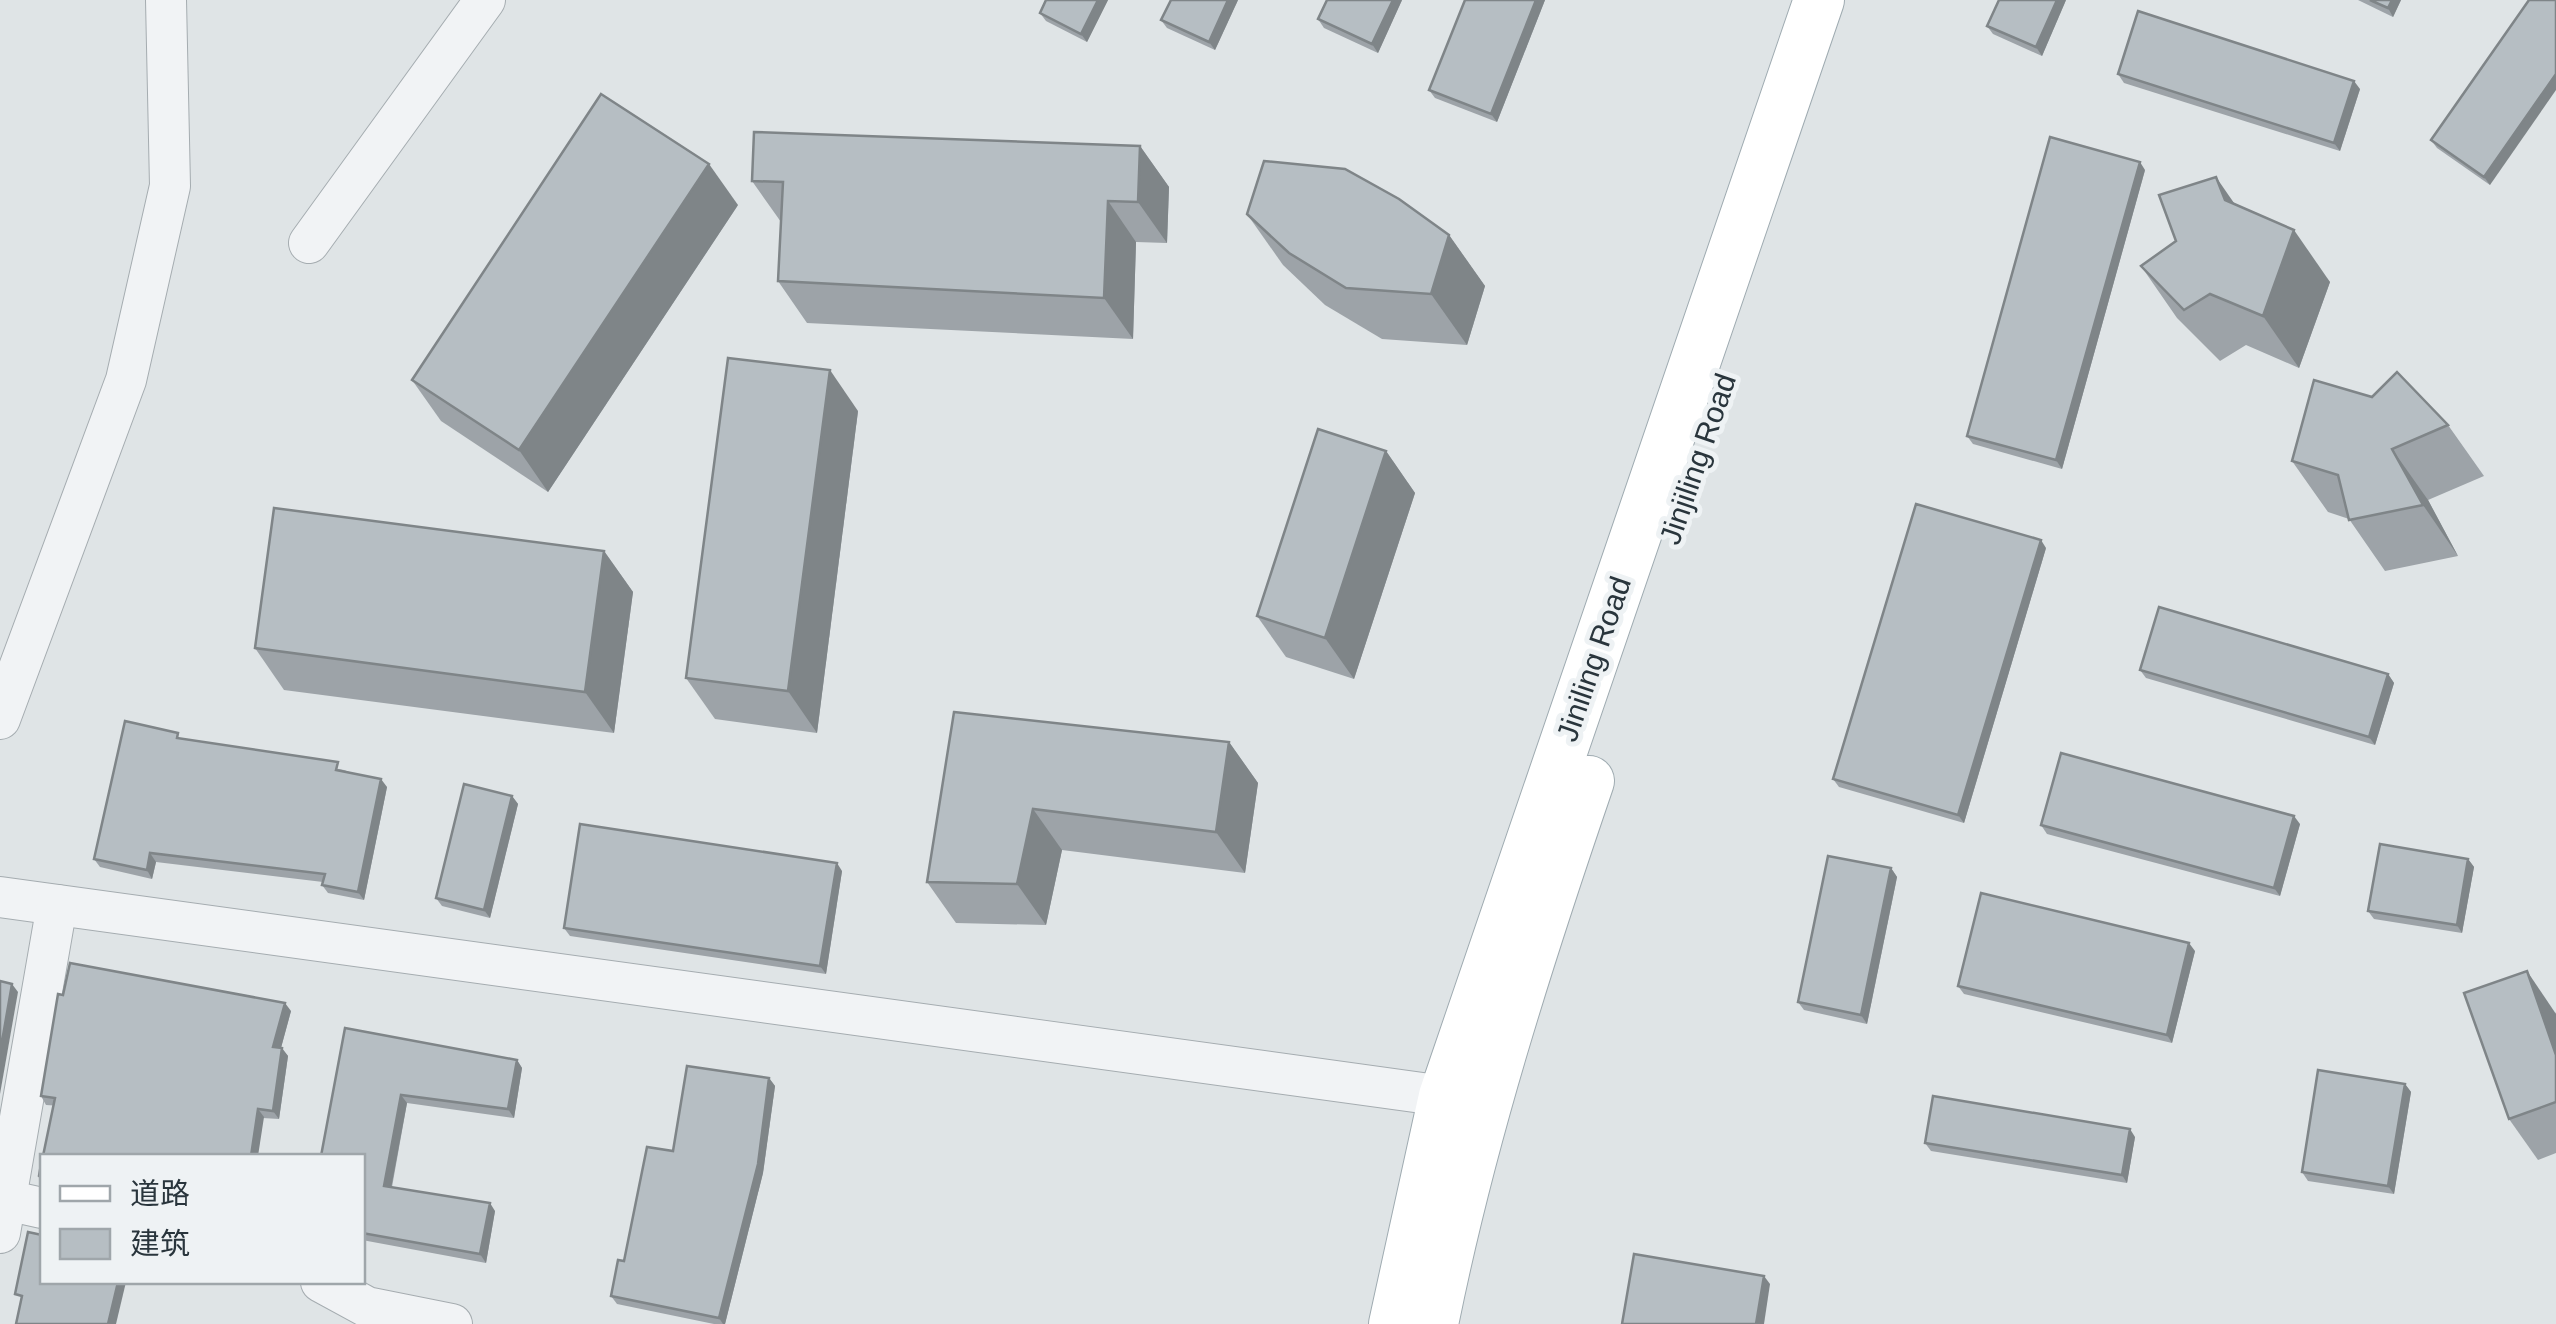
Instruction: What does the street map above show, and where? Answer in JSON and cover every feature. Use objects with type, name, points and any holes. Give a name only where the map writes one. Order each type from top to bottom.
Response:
[{"type":"main road","name":"Jiniling Road","points":[[1394,1324],[1444,1096],[1819,0]]},
{"type":"main road","name":"Jinjiling Road","points":[[1433,1324],[1447,1252],[1532,947],[1855,0]]},
{"type":"street","points":[[0,719],[126,380],[135,342],[170,186],[166,0]]},
{"type":"street","points":[[310,243],[485,0]]},
{"type":"street","points":[[0,897],[1444,1096]]},
{"type":"street","points":[[16,1214],[56,905]]},
{"type":"street","points":[[325,1284],[367,1308],[452,1324]]},
{"type":"building","points":[[1046,0],[1098,0],[1081,34],[1040,13]]},
{"type":"building","points":[[1171,0],[1228,0],[1209,42],[1161,20]]},
{"type":"building","points":[[1327,0],[1393,0],[1372,44],[1318,19]]},
{"type":"building","points":[[1465,0],[1536,0],[1491,114],[1429,90]]},
{"type":"building","points":[[1999,0],[2057,0],[2036,47],[1987,26]]},
{"type":"building","points":[[2370,0],[2392,0],[2388,8]]},
{"type":"building","points":[[2529,0],[2556,0],[2556,74],[2484,177],[2431,140]]},
{"type":"building","points":[[2138,11],[2354,81],[2334,143],[2118,74]]},
{"type":"building","points":[[601,94],[709,164],[519,450],[412,380]]},
{"type":"building","points":[[754,132],[1140,146],[1138,202],[1108,201],[1104,298],[778,281],[783,182],[752,181]]},
{"type":"building","points":[[2050,137],[2140,162],[2056,460],[1967,436]]},
{"type":"building","points":[[1264,161],[1345,169],[1399,199],[1449,235],[1431,294],[1346,288],[1289,253],[1247,214]]},
{"type":"building","points":[[2216,177],[2225,200],[2294,230],[2263,316],[2210,294],[2184,310],[2141,266],[2176,241],[2159,195]]},
{"type":"building","points":[[728,358],[830,370],[788,691],[686,678]]},
{"type":"building","points":[[2397,372],[2448,425],[2392,449],[2423,505],[2349,520],[2338,475],[2292,461],[2314,380],[2372,397]]},
{"type":"building","points":[[1318,429],[1386,451],[1325,638],[1257,616]]},
{"type":"building","points":[[1916,504],[2041,540],[1958,815],[1833,779]]},
{"type":"building","points":[[274,508],[604,551],[585,692],[255,648]]},
{"type":"building","points":[[2159,607],[2388,674],[2369,737],[2140,670]]},
{"type":"building","points":[[954,712],[1229,742],[1216,832],[1033,809],[1017,884],[927,882]]},
{"type":"building","points":[[125,721],[178,733],[177,738],[338,762],[336,770],[381,779],[358,892],[322,885],[325,874],[150,853],[147,870],[94,859]]},
{"type":"building","points":[[2061,753],[2294,816],[2274,888],[2041,825]]},
{"type":"building","points":[[464,784],[512,796],[484,910],[436,898]]},
{"type":"building","points":[[580,824],[837,863],[820,966],[564,928]]},
{"type":"building","points":[[2380,844],[2468,859],[2457,925],[2368,911]]},
{"type":"building","points":[[1828,856],[1891,868],[1861,1015],[1798,1002]]},
{"type":"building","points":[[1981,893],[2189,943],[2167,1035],[1958,986]]},
{"type":"building","points":[[70,963],[285,1003],[273,1047],[282,1048],[273,1111],[258,1109],[251,1154],[43,1154],[55,1098],[41,1096],[58,994],[63,995]]},
{"type":"building","points":[[2527,971],[2556,1055],[2556,1102],[2509,1119],[2464,993]]},
{"type":"building","points":[[0,981],[12,984],[0,1053]]},
{"type":"building","points":[[345,1028],[517,1060],[508,1109],[401,1095],[384,1186],[490,1203],[480,1254],[365,1234],[365,1154],[321,1154]]},
{"type":"building","points":[[687,1066],[769,1078],[758,1164],[719,1318],[611,1296],[618,1260],[624,1261],[647,1147],[673,1151]]},
{"type":"building","points":[[2318,1070],[2405,1084],[2388,1186],[2302,1172]]},
{"type":"building","points":[[1933,1096],[2130,1129],[2122,1175],[1925,1143]]},
{"type":"building","points":[[28,1232],[40,1235],[40,1284],[118,1284],[108,1324],[16,1324],[22,1296],[15,1294]]},
{"type":"building","points":[[1634,1254],[1764,1276],[1756,1324],[1622,1324]]}]
